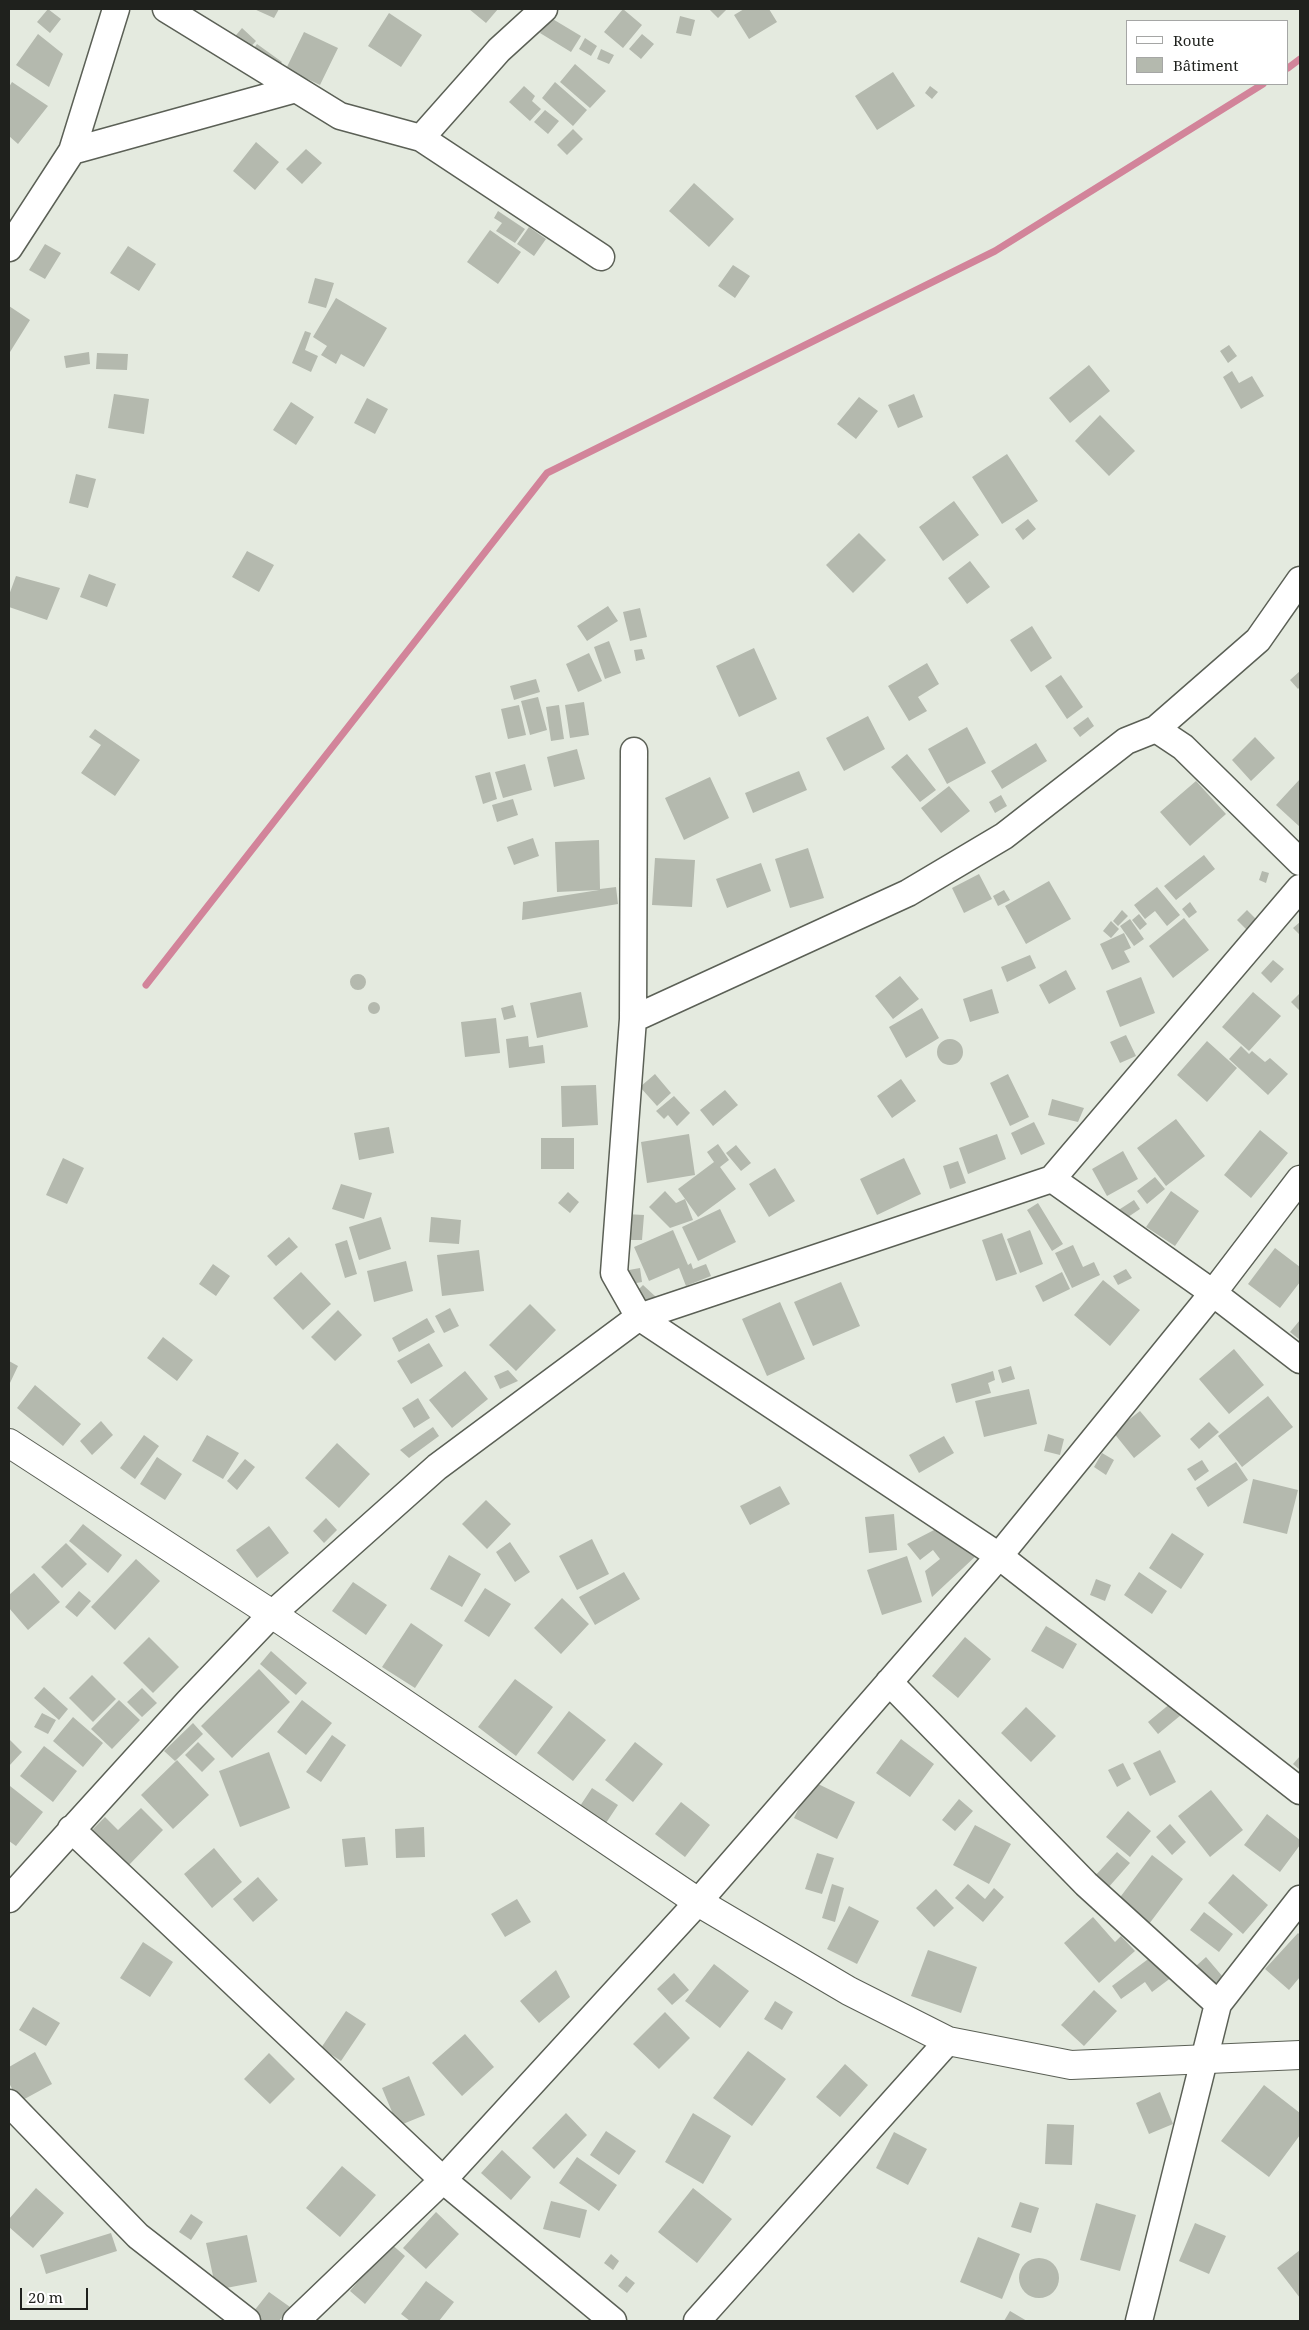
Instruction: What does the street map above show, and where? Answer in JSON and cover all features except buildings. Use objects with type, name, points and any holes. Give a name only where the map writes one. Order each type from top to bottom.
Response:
[{"type":"street","points":[[9,248],[72,151],[116,9]]},
{"type":"street","points":[[166,9],[340,116],[421,138],[601,257]]},
{"type":"street","points":[[421,138],[499,50],[544,9]]},
{"type":"street","points":[[72,151],[296,89]]},
{"type":"street","points":[[633,1019],[908,893],[1004,836],[1126,741],[1156,729],[1258,640],[1300,580]]},
{"type":"street","points":[[1156,729],[1183,747],[1300,862]]},
{"type":"street","points":[[634,751],[633,1019],[614,1273],[640,1317],[999,1556],[1300,1791]]},
{"type":"street","points":[[9,1899],[71,1829],[272,1614],[437,1467],[640,1317],[1052,1178],[1300,888]]},
{"type":"street","points":[[1052,1178],[1213,1293],[1300,1360]]},
{"type":"street","points":[[296,2321],[443,2180],[698,1902],[999,1556],[1213,1293],[1300,1179]]},
{"type":"street","points":[[9,1443],[272,1614],[698,1902],[849,1991],[948,2041],[1071,2065],[1300,2055]]},
{"type":"street","points":[[889,1682],[1086,1884],[1218,2004]]},
{"type":"street","points":[[71,1829],[443,2180],[613,2321]]},
{"type":"street","points":[[1139,2321],[1218,2004],[1300,1899]]},
{"type":"street","points":[[697,2321],[948,2041]]},
{"type":"street","points":[[9,2103],[138,2236],[247,2321]]},
{"type":"waterway","points":[[1289,67],[1300,59]]},
{"type":"waterway","points":[[146,985],[547,473],[995,251],[1261,85]]}]
